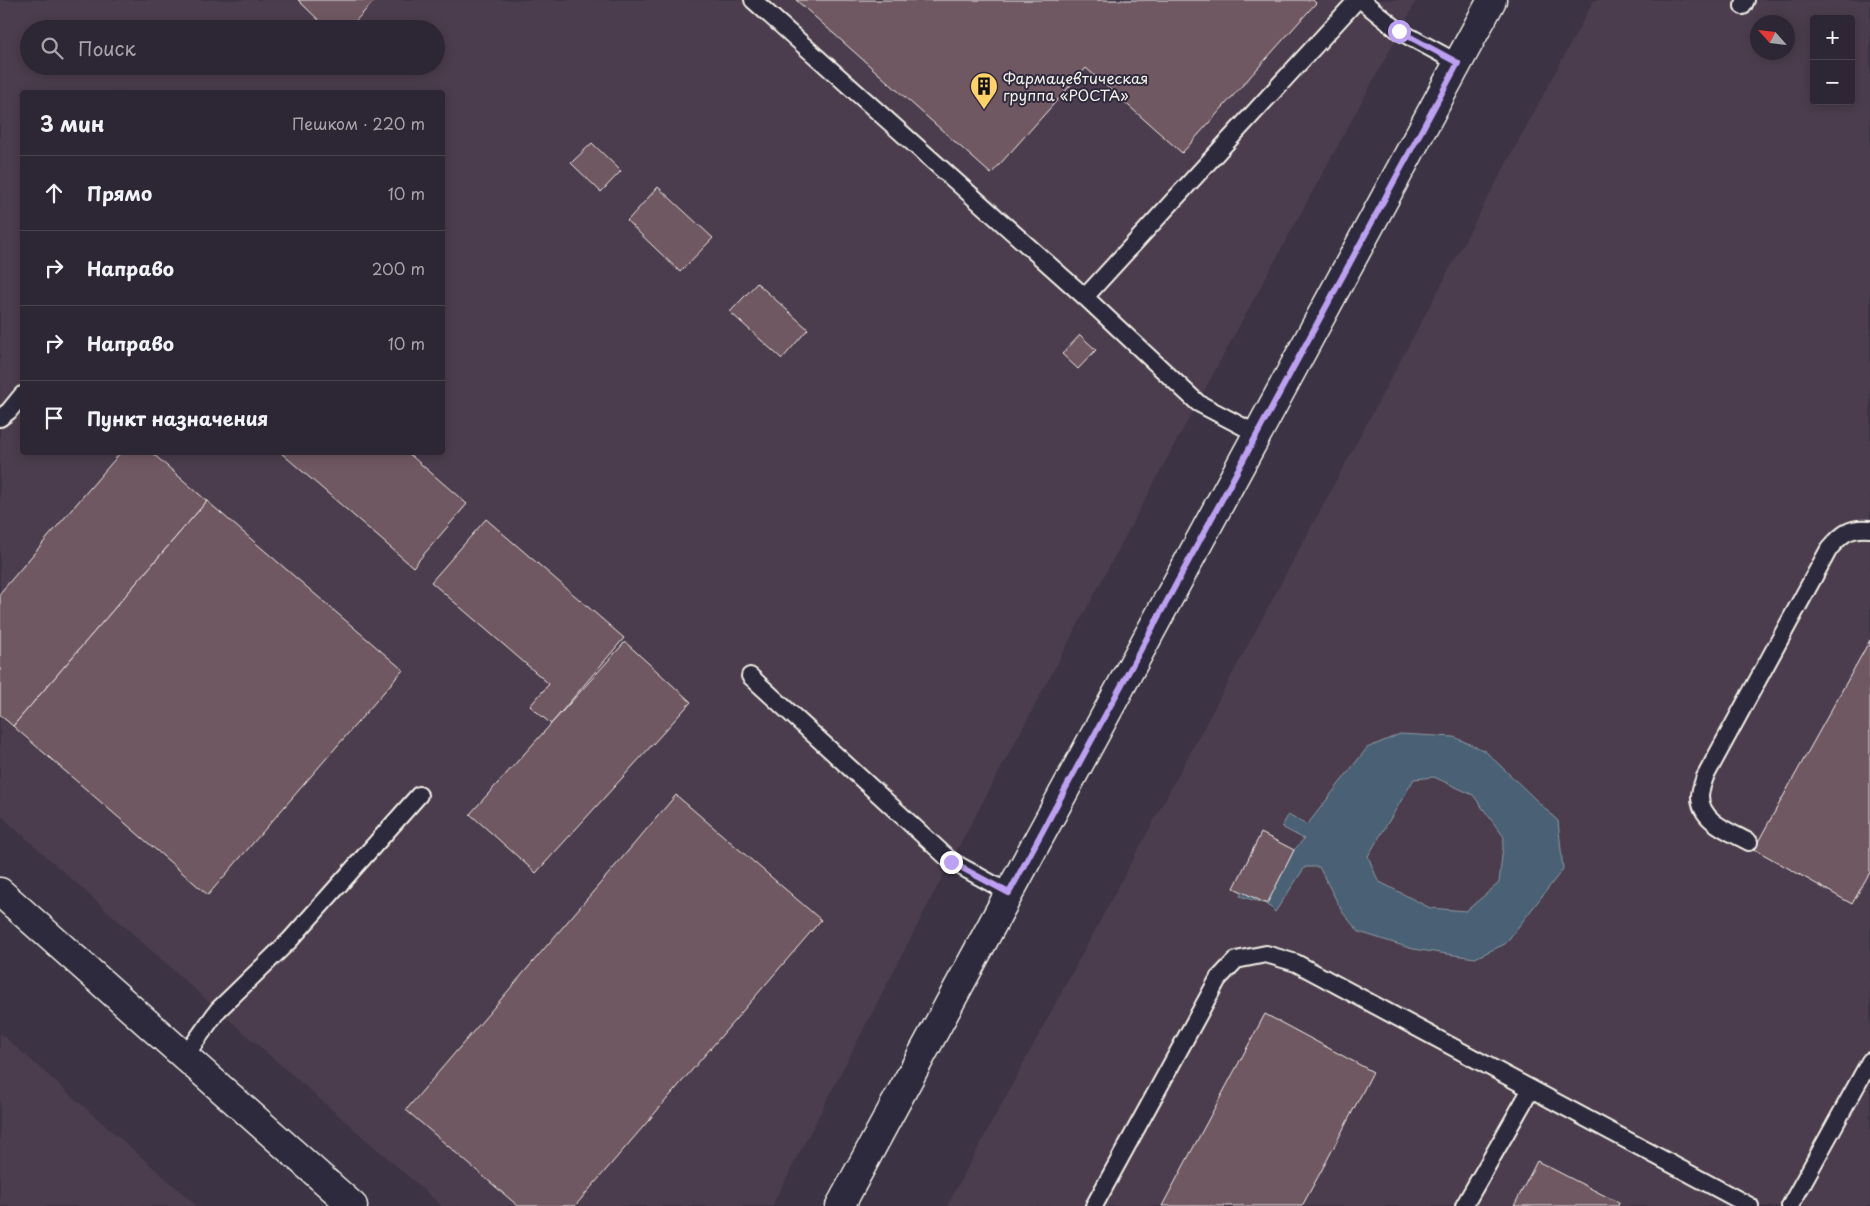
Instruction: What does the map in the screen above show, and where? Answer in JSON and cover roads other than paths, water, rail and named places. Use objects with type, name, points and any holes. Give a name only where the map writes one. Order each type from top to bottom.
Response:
[{"type":"street","points":[[840,1206],[1492,0]]},
{"type":"street","points":[[0,892],[353,1206]]},
{"type":"lane","points":[[753,0],[1085,296],[1198,403],[1258,434]]},
{"type":"lane","points":[[1085,296],[1359,0],[1399,31],[1458,63]]},
{"type":"lane","points":[[0,418],[9,411],[20,397]]},
{"type":"lane","points":[[1750,842],[1716,824],[1704,812],[1700,796],[1704,777],[1829,549],[1843,533],[1860,528],[1870,529]]},
{"type":"lane","points":[[750,676],[951,862],[1009,893]]},
{"type":"lane","points":[[185,1056],[218,1010],[290,940],[419,795]]},
{"type":"lane","points":[[1094,1206],[1218,979],[1236,960],[1266,954],[1296,963],[1750,1206]]},
{"type":"lane","points":[[1790,1206],[1870,1061]]},
{"type":"lane","points":[[1464,1206],[1531,1089]]},
{"type":"water","points":[[1400,734],[1454,737],[1485,751],[1558,821],[1563,869],[1505,944],[1475,958],[1413,949],[1359,932],[1343,913],[1319,867],[1305,867],[1275,912],[1267,904],[1240,896],[1250,877],[1275,888],[1294,850],[1304,839],[1282,827],[1288,815],[1307,825],[1367,748]],"holes":[[[1434,777],[1473,795],[1504,837],[1499,883],[1466,911],[1430,908],[1378,881],[1368,856],[1414,779]]]},
{"type":"place","name":"Фармацевтическая группа «РОСТА»","points":[[984,110]]}]
